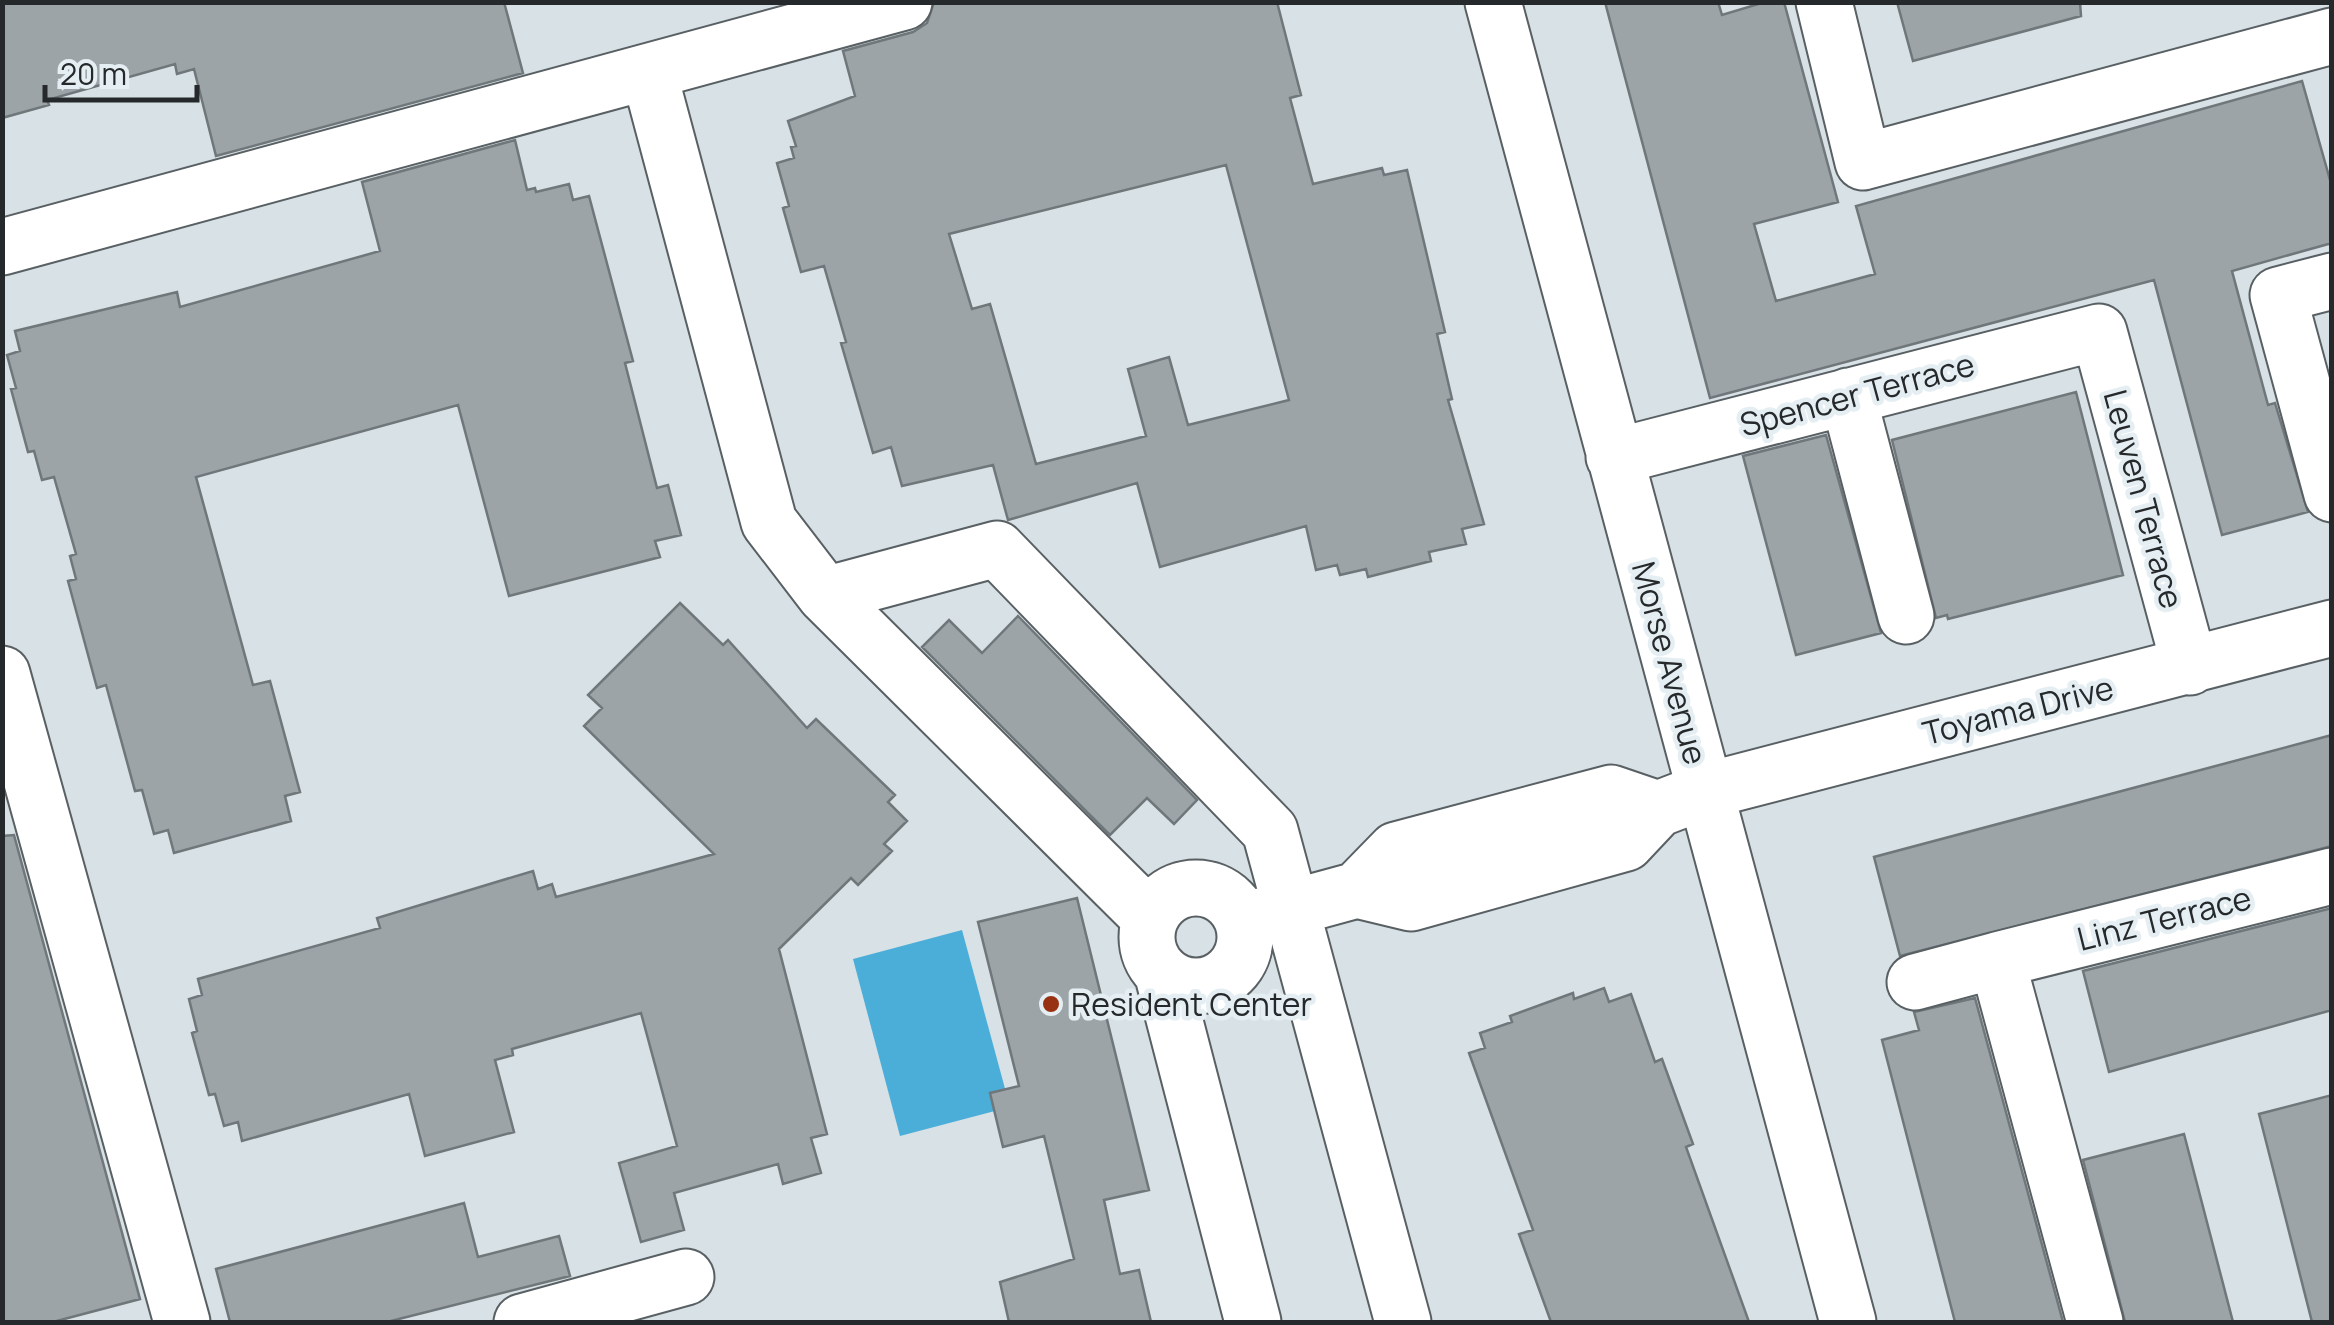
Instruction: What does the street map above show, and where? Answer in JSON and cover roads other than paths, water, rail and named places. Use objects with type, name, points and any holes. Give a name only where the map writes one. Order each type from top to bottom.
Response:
[{"type":"street","points":[[2,247],[904,2]]},
{"type":"street","name":"Morse Avenue","points":[[1493,2],[1614,457],[1681,800],[1848,1322]]},
{"type":"street","points":[[1824,2],[1863,162],[2332,36]]},
{"type":"street","points":[[650,73],[769,522],[826,595],[1150,918]]},
{"type":"street","points":[[2332,281],[2278,295],[2332,494]]},
{"type":"street","name":"Spencer Terrace","points":[[1614,457],[2099,332]]},
{"type":"street","name":"Leuven Terrace","points":[[2099,332],[2190,667]]},
{"type":"street","points":[[1848,396],[1906,616]]},
{"type":"street","points":[[826,595],[997,549],[1270,831],[1268,915],[1403,1322]]},
{"type":"street","name":"Toyama Drive","points":[[1681,800],[2332,628]]},
{"type":"street","points":[[2,674],[182,1322]]},
{"type":"street","points":[[1253,1322],[1162,972],[1148,949],[1150,918],[1173,894],[1189,888],[1222,895],[1268,915],[1357,890],[1411,903],[1626,843],[1681,800]]},
{"type":"street","name":"Linz Terrace","points":[[1915,982],[2332,876]]},
{"type":"street","points":[[1162,972],[1193,987],[1222,979],[1243,955],[1268,915]]},
{"type":"street","points":[[1997,960],[2095,1322]]},
{"type":"street","points":[[522,1322],[686,1277]]},
{"type":"water","points":[[962,930],[1010,1107],[900,1136],[853,959]]},
{"type":"place","name":"Resident Center","points":[[1051,1004]]}]
